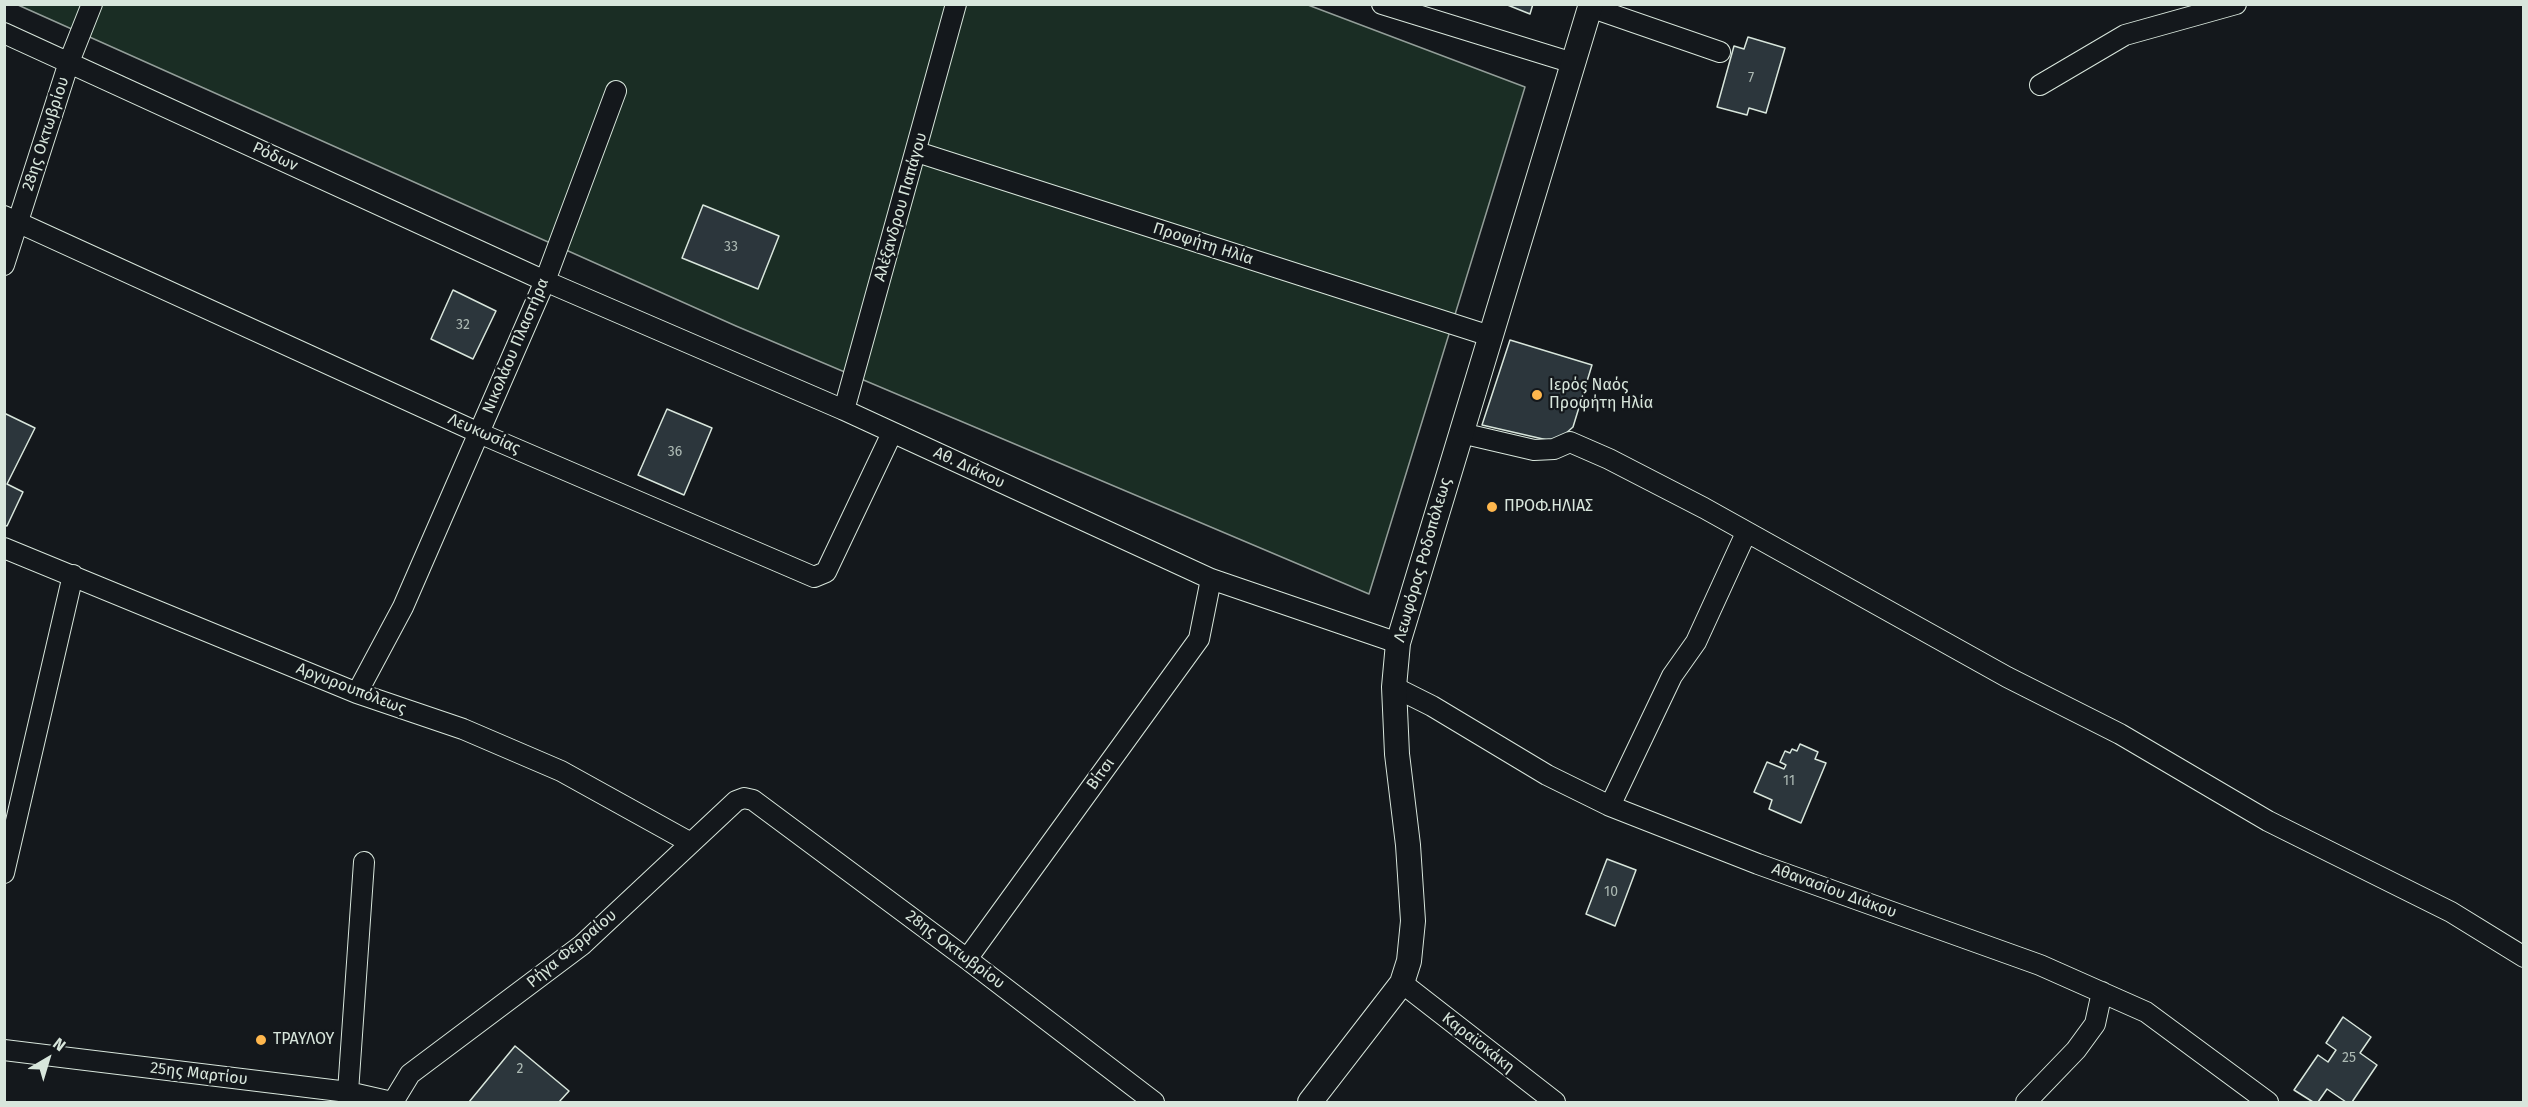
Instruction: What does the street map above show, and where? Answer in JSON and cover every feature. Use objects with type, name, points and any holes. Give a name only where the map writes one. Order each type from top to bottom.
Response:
[{"type":"street","name":"28ης Οκτωβρίου","points":[[4,265],[11,218],[92,4]]},
{"type":"street","name":"Αλέξανδρου Παπάγου","points":[[844,410],[956,4]]},
{"type":"street","points":[[1382,4],[1573,63]]},
{"type":"street","points":[[2040,85],[2125,35],[2236,4]]},
{"type":"street","points":[[1591,6],[1720,52]]},
{"type":"street","name":"Λεωφόρος Ροδοπόλεως","points":[[1310,1102],[1401,983],[1409,961],[1413,921],[1408,845],[1397,754],[1394,687],[1398,643],[1591,6]]},
{"type":"street","name":"Ρόδων","points":[[4,33],[545,281]]},
{"type":"street","name":"Νικολάου Πλαστήρα","points":[[357,693],[403,607],[545,281],[616,91]]},
{"type":"street","name":"Προφήτη Ηλία","points":[[917,152],[1490,336]]},
{"type":"street","name":"Λευκωσίας","points":[[11,218],[479,433],[814,577],[826,572],[892,433]]},
{"type":"street","name":"Αθ. Διάκου","points":[[545,281],[844,410],[1211,579],[1398,643]]},
{"type":"street","points":[[1461,433],[1534,450],[1554,449],[1570,442],[1655,482],[2007,677],[2120,734],[2268,821],[2451,912],[2523,957]]},
{"type":"street","points":[[1610,806],[1672,676],[1696,642],[1746,533]]},
{"type":"street","name":"Αργυρουπόλεως","points":[[4,548],[357,693],[464,729],[561,771],[691,843]]},
{"type":"street","points":[[4,873],[73,575]]},
{"type":"street","name":"Βίτσι","points":[[967,959],[1199,639],[1211,579]]},
{"type":"street","name":"Αθανασίου Διάκου","points":[[1394,687],[1432,706],[1547,775],[1610,806],[1758,864],[2040,965],[2146,1012],[2268,1102]]},
{"type":"street","name":"Ρήγα Φερραίου","points":[[393,1102],[410,1074],[582,945],[736,801],[744,798],[753,800]]},
{"type":"street","name":"28ης Οκτωβρίου","points":[[753,800],[1154,1102]]},
{"type":"street","points":[[348,1092],[364,862]]},
{"type":"street","name":"Καραϊσκάκη","points":[[1401,983],[1555,1102]]},
{"type":"street","points":[[2026,1102],[2076,1050],[2095,1024],[2102,992]]},
{"type":"street","name":"25ης Μαρτίου","points":[[4,1050],[348,1092],[393,1102]]},
{"type":"green space","points":[[18,5],[1308,5],[1525,87],[1369,594],[736,326]]},
{"type":"building","points":[[1505,4],[1533,4],[1530,14]]},
{"type":"building","points":[[1748,37],[1785,48],[1766,113],[1749,108],[1747,115],[1717,107],[1734,46],[1744,49]]},
{"type":"building","points":[[703,205],[779,236],[758,289],[682,258]]},
{"type":"building","points":[[453,290],[496,311],[473,359],[431,339]]},
{"type":"building","name":"Ιερός Ναός Προφήτη Ηλία","points":[[1510,340],[1592,365],[1573,427],[1556,442],[1482,425]]},
{"type":"building","points":[[667,409],[712,428],[684,495],[638,475]]},
{"type":"building","points":[[4,413],[35,428],[7,484],[23,492],[7,526],[4,525]]},
{"type":"building","points":[[1800,744],[1818,752],[1815,759],[1826,763],[1801,823],[1769,809],[1772,800],[1754,792],[1767,762],[1784,769],[1786,765],[1780,762],[1785,751],[1790,753],[1792,749],[1797,751]]},
{"type":"building","points":[[1607,859],[1636,870],[1615,926],[1586,914]]},
{"type":"building","points":[[2343,1017],[2371,1037],[2360,1053],[2377,1065],[2352,1102],[2346,1102],[2327,1089],[2318,1102],[2313,1102],[2294,1090],[2318,1055],[2328,1062],[2336,1050],[2326,1043]]},
{"type":"building","points":[[515,1046],[569,1091],[559,1102],[469,1102]]},
{"type":"place","name":"Ιερός Ναός Προφήτη Ηλία","points":[[1537,395]]},
{"type":"place","name":"ΠΡΟΦ.ΗΛΙΑΣ","points":[[1492,507]]},
{"type":"place","name":"ΤΡΑΥΛΟΥ","points":[[261,1040]]}]
